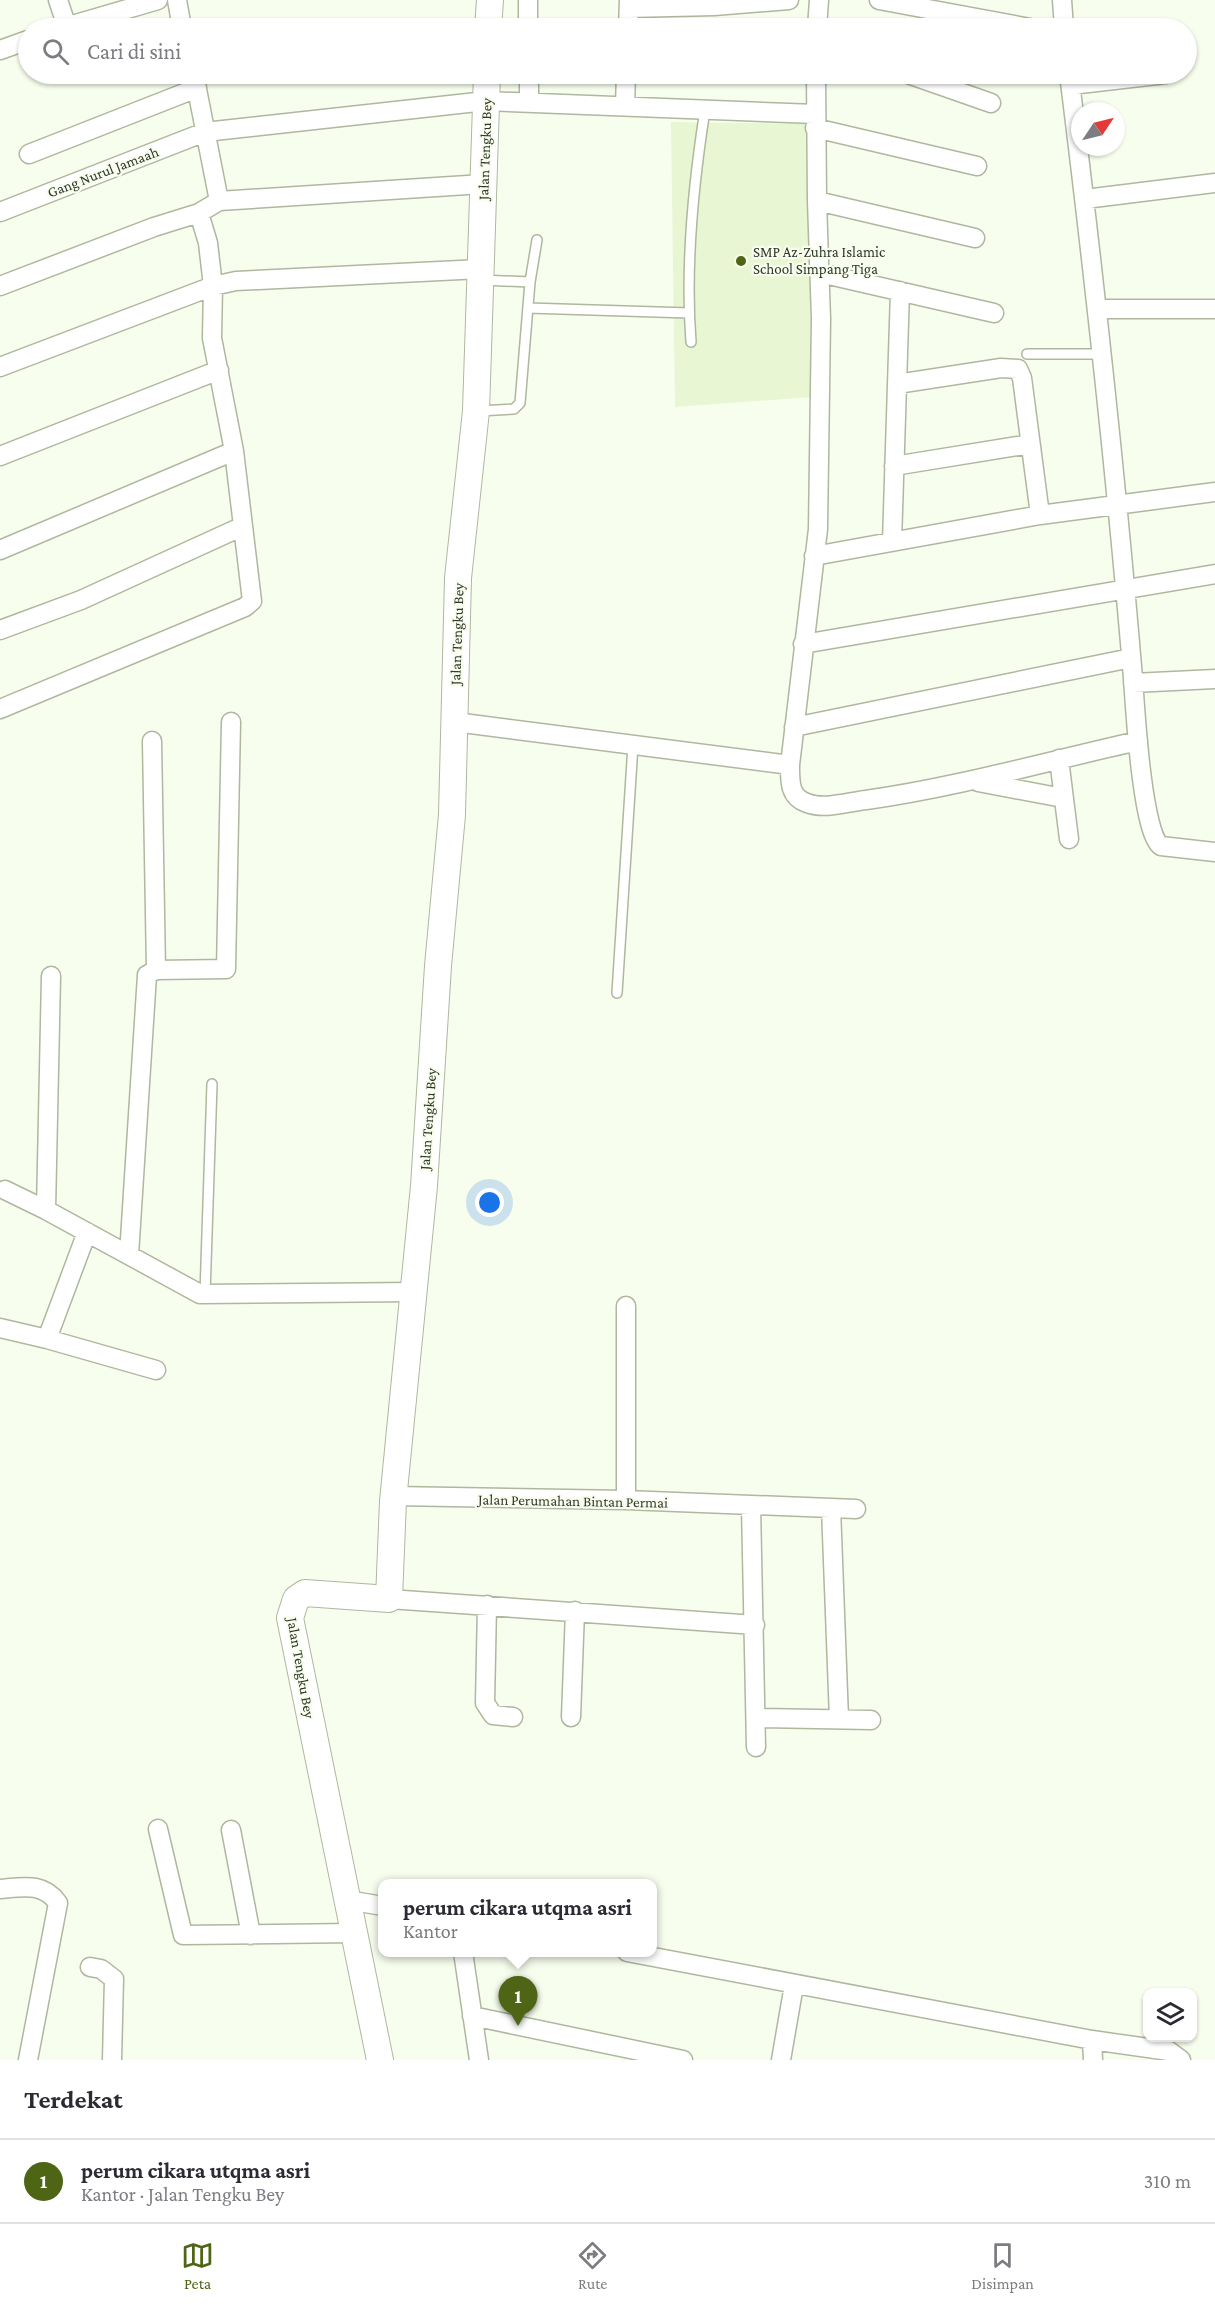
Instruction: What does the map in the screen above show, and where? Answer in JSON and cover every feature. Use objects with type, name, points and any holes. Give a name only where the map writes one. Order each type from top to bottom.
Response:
[{"type":"main road","points":[[489,18],[490,0]]},
{"type":"main road","name":"Jalan Tengku Bey","points":[[380,2060],[290,1618],[296,1599],[305,1593],[389,1599],[394,1496],[414,1292],[452,815],[458,578],[477,411],[487,84]]},
{"type":"street","points":[[58,0],[62,18]]},
{"type":"street","points":[[98,18],[158,0]]},
{"type":"street","points":[[177,0],[180,18]]},
{"type":"street","points":[[528,0],[528,18]]},
{"type":"street","points":[[629,4],[789,0]]},
{"type":"street","points":[[818,18],[819,0]]},
{"type":"street","points":[[1062,0],[1063,18]]},
{"type":"street","points":[[888,1],[977,18]]},
{"type":"street","points":[[0,50],[18,44]]},
{"type":"street","points":[[29,154],[189,84]]},
{"type":"street","points":[[197,84],[219,201]]},
{"type":"street","points":[[529,84],[529,102]]},
{"type":"street","points":[[625,106],[626,84]]},
{"type":"street","points":[[816,84],[820,273],[818,529],[790,765],[790,784],[793,792],[798,799],[808,804],[827,805],[889,797],[970,781],[1138,741]]},
{"type":"street","points":[[937,84],[991,103]]},
{"type":"street","points":[[1071,84],[1102,354],[1138,741],[1149,824],[1155,842],[1168,847],[1215,852]]},
{"type":"street","name":"Gang Nurul Jamaah","points":[[0,211],[205,132],[486,100],[705,110],[815,121],[977,166]]},
{"type":"street","points":[[1085,199],[1215,183]]},
{"type":"street","points":[[0,286],[142,231],[199,213],[219,201],[483,184]]},
{"type":"street","points":[[818,201],[975,238]]},
{"type":"street","points":[[0,709],[249,605],[252,597],[241,527],[234,451],[212,338],[213,286],[208,243],[199,213]]},
{"type":"street","points":[[820,273],[993,313]]},
{"type":"street","points":[[0,367],[213,286],[236,281],[481,274]]},
{"type":"street","points":[[892,542],[900,291]]},
{"type":"street","points":[[1097,309],[1215,309]]},
{"type":"street","points":[[897,384],[1001,368],[1018,369],[1022,378],[1040,515]]},
{"type":"street","points":[[0,456],[219,370]]},
{"type":"street","points":[[894,466],[1030,444]]},
{"type":"street","points":[[0,550],[234,451]]},
{"type":"street","points":[[814,556],[1040,515],[1215,492]]},
{"type":"street","points":[[0,630],[81,600],[241,527]]},
{"type":"street","points":[[804,644],[1215,574]]},
{"type":"street","points":[[794,727],[1131,658]]},
{"type":"street","points":[[1133,684],[1215,679]]},
{"type":"street","points":[[129,1255],[147,975],[156,969],[226,969],[231,722]]},
{"type":"street","points":[[454,722],[790,765]]},
{"type":"street","points":[[152,741],[156,969]]},
{"type":"street","points":[[1059,759],[1069,839]]},
{"type":"street","points":[[970,781],[1063,798]]},
{"type":"street","points":[[46,1210],[51,975]]},
{"type":"street","points":[[5,1190],[200,1294],[414,1292]]},
{"type":"street","points":[[47,1339],[87,1232]]},
{"type":"street","points":[[626,1306],[626,1500]]},
{"type":"street","points":[[0,1328],[156,1370]]},
{"type":"street","name":"Jalan Perumahan Bintan Permai","points":[[394,1496],[626,1500],[856,1509]]},
{"type":"street","points":[[751,1506],[756,1625],[756,1747]]},
{"type":"street","points":[[831,1508],[839,1719]]},
{"type":"street","points":[[389,1599],[756,1625]]},
{"type":"street","points":[[487,1605],[485,1703],[493,1714],[513,1717]]},
{"type":"street","points":[[571,1717],[575,1611]]},
{"type":"street","points":[[757,1718],[871,1720]]},
{"type":"street","points":[[158,1829],[181,1933],[191,1937],[354,1933]]},
{"type":"street","points":[[231,1830],[251,1935]]},
{"type":"street","points":[[0,1889],[41,1888],[49,1892],[58,1903],[31,2059]]},
{"type":"street","points":[[347,1900],[378,1905]]},
{"type":"street","points":[[464,1957],[479,2060]]},
{"type":"street","points":[[649,1957],[905,2003],[1092,2040],[1169,2051],[1181,2060]]},
{"type":"street","points":[[90,1967],[101,1969],[114,1979],[112,2060]]},
{"type":"street","points":[[781,2060],[794,1984]]},
{"type":"street","points":[[472,2016],[683,2060]]},
{"type":"street","points":[[1092,2040],[1093,2060]]},
{"type":"lane","points":[[691,342],[689,313],[693,184],[705,110]]},
{"type":"lane","points":[[477,411],[514,409],[520,404],[530,282],[537,240]]},
{"type":"lane","points":[[481,274],[530,282]]},
{"type":"lane","points":[[528,308],[689,313]]},
{"type":"lane","points":[[1027,354],[1102,354]]},
{"type":"lane","points":[[617,993],[633,745]]},
{"type":"lane","points":[[205,1294],[212,1084]]},
{"type":"shaded area","name":"SMP Az-Zuhra Islamic School Simpang Tiga","points":[[671,122],[807,124],[812,397],[675,407]]},
{"type":"place","name":"SMP Az-Zuhra Islamic School Simpang Tiga","points":[[741,261]]},
{"type":"place","name":"perum cikara utqma asri","points":[[518,2026]]}]
